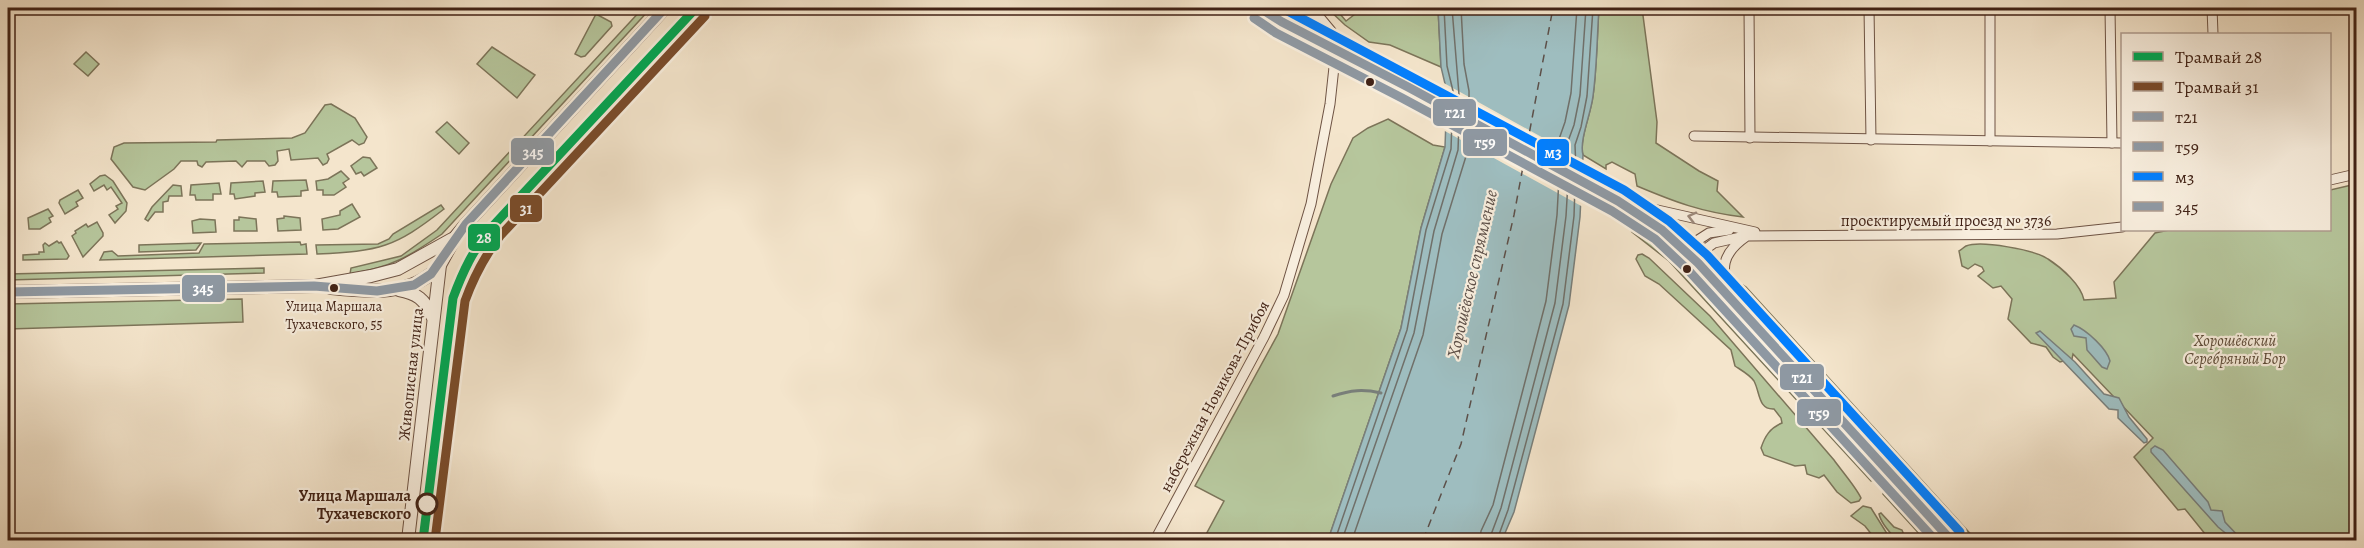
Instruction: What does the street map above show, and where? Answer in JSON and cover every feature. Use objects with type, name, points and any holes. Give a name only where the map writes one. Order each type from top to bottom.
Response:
[{"type":"street","name":"Живописная улица","points":[[408,540],[432,317],[440,266],[456,236],[665,8]]},
{"type":"street","points":[[1260,8],[1282,22],[1408,87],[1615,200],[1662,230],[1688,253],[1736,304],[1951,540]]},
{"type":"street","points":[[1310,8],[1330,32],[1339,51]]},
{"type":"street","points":[[1749,8],[1750,138]]},
{"type":"street","points":[[1869,8],[1871,140]]},
{"type":"street","points":[[1990,8],[1990,141]]},
{"type":"street","points":[[1694,136],[2117,143],[2110,8]]},
{"type":"street","points":[[2212,8],[2213,33]]},
{"type":"street","name":"набережная Новикова-Прибоя","points":[[1155,540],[1264,338],[1284,295],[1311,204],[1330,104],[1334,67],[1339,51]]},
{"type":"street","points":[[2331,180],[2356,174]]},
{"type":"street","points":[[1615,200],[1660,209],[1746,233]]},
{"type":"street","name":"проектируемый проезд № 3736","points":[[1746,233],[2057,234],[2121,227]]},
{"type":"street","points":[[1688,253],[1746,233]]},
{"type":"street","points":[[1736,304],[1728,289],[1724,264],[1731,248],[1746,233]]},
{"type":"street","points":[[315,286],[398,269],[456,236]]},
{"type":"street","points":[[398,290],[425,279],[440,266],[433,259],[419,259]]},
{"type":"street","points":[[8,292],[315,286],[367,291],[398,290],[412,292],[421,298],[432,317]]},
{"type":"green space","points":[[643,8],[651,8],[442,234],[399,260],[350,274],[351,268],[401,256],[437,230]]},
{"type":"green space","points":[[700,8],[708,8],[687,30],[690,38],[648,83],[639,74]]},
{"type":"green space","points":[[1327,8],[1335,8],[1346,21],[1363,8],[1438,8],[1441,67],[1390,45],[1369,42],[1345,25]]},
{"type":"green space","points":[[1599,8],[1642,8],[1657,122],[1656,143],[1718,181],[1717,191],[1743,217],[1688,206],[1664,197],[1637,186],[1635,174],[1612,162],[1606,165],[1606,169],[1583,155],[1584,134],[1594,85]]},
{"type":"green space","points":[[596,14],[611,22],[612,26],[585,56],[581,57],[575,54]]},
{"type":"green space","points":[[492,47],[535,75],[517,98],[477,64]]},
{"type":"green space","points":[[86,52],[99,64],[88,76],[74,64]]},
{"type":"green space","points":[[630,84],[639,93],[479,263],[474,260],[476,252],[494,230]]},
{"type":"green space","points":[[331,104],[355,118],[367,137],[364,143],[359,145],[352,140],[327,154],[329,159],[323,165],[318,158],[291,160],[289,149],[277,151],[278,161],[275,165],[269,166],[265,161],[247,161],[242,167],[236,161],[206,162],[202,167],[197,161],[181,161],[174,169],[145,190],[133,187],[111,159],[114,147],[124,143],[292,138],[305,133],[325,105]]},
{"type":"green space","points":[[1388,119],[1433,145],[1445,147],[1421,228],[1401,328],[1328,540],[1203,540],[1224,501],[1195,486],[1278,334],[1331,184],[1353,138]]},
{"type":"green space","points":[[447,122],[469,143],[459,154],[436,132]]},
{"type":"green space","points":[[363,157],[370,158],[377,168],[364,176],[361,172],[356,174],[351,166]]},
{"type":"green space","points":[[341,171],[349,179],[343,183],[346,187],[334,195],[323,195],[323,190],[317,190],[316,181],[328,179]]},
{"type":"green space","points":[[105,175],[113,181],[127,203],[126,211],[115,223],[109,215],[118,209],[116,206],[122,203],[111,187],[107,190],[104,185],[94,191],[90,184]]},
{"type":"green space","points":[[306,180],[308,190],[301,191],[301,196],[278,197],[277,192],[272,192],[273,181]]},
{"type":"green space","points":[[263,181],[265,192],[255,193],[255,196],[235,199],[234,194],[230,194],[231,183]]},
{"type":"green space","points":[[219,183],[221,194],[213,194],[213,200],[196,200],[195,195],[190,195],[191,185]]},
{"type":"green space","name":"Хорошёвский Серебряный Бор","points":[[2356,184],[2356,540],[2210,540],[2185,509],[2178,510],[2134,457],[2153,438],[2073,354],[2072,359],[2060,362],[2046,347],[2031,343],[2008,319],[2012,299],[2001,286],[1993,288],[1978,276],[1984,271],[1982,267],[1975,264],[1968,269],[1962,266],[1959,251],[1966,246],[1983,244],[2032,252],[2048,259],[2065,272],[2075,283],[2084,300],[2116,298],[2114,282],[2155,233],[2164,231],[2331,231],[2331,190]]},
{"type":"green space","points":[[173,185],[181,186],[182,196],[169,196],[168,201],[163,202],[163,212],[155,212],[148,221],[145,219],[152,207]]},
{"type":"green space","points":[[78,190],[83,198],[76,202],[78,206],[65,214],[59,203],[60,200]]},
{"type":"green space","points":[[352,204],[360,217],[338,229],[323,230],[322,219],[340,215],[340,211]]},
{"type":"green space","points":[[441,205],[444,209],[398,240],[372,249],[317,254],[316,245],[378,244]]},
{"type":"green space","points":[[48,209],[53,216],[49,218],[51,222],[40,229],[29,229],[28,218]]},
{"type":"green space","points":[[284,216],[300,218],[301,230],[278,231],[277,219],[284,218]]},
{"type":"green space","points":[[239,217],[256,219],[257,231],[234,231],[234,220],[239,220]]},
{"type":"green space","points":[[215,220],[216,232],[193,233],[192,221]]},
{"type":"green space","points":[[97,222],[103,236],[83,257],[72,236],[76,233],[75,231],[86,224],[88,227]]},
{"type":"green space","points":[[1628,223],[1665,250],[1875,480],[1871,481],[1669,261],[1632,232]]},
{"type":"green space","points":[[57,241],[61,242],[69,256],[67,259],[23,260],[23,255],[44,252],[45,243],[49,246]]},
{"type":"green space","points":[[300,242],[301,245],[306,244],[307,254],[100,260],[104,252],[112,251],[118,256],[199,253],[204,244]]},
{"type":"green space","points":[[201,243],[196,250],[139,252],[139,245]]},
{"type":"green space","points":[[1642,254],[1710,316],[1834,460],[1859,494],[1861,498],[1859,501],[1851,503],[1837,492],[1824,475],[1819,478],[1807,474],[1805,465],[1795,466],[1764,455],[1761,448],[1764,440],[1771,430],[1782,423],[1781,418],[1774,409],[1765,407],[1762,403],[1754,381],[1735,366],[1731,350],[1659,284],[1645,276],[1636,259]]},
{"type":"green space","points":[[264,268],[264,273],[8,280],[8,274]]},
{"type":"green space","points":[[1743,285],[1976,540],[1970,540],[1759,309],[1740,286]]},
{"type":"green space","points":[[242,299],[243,322],[8,329],[8,304]]},
{"type":"green space","points":[[1884,490],[1932,540],[1925,540],[1883,494]]},
{"type":"green space","points":[[1863,506],[1871,508],[1891,540],[1876,540],[1865,526],[1851,516]]},
{"type":"green space","points":[[1881,513],[1894,527],[1902,530],[1906,540],[1897,540],[1886,528],[1879,514]]},
{"type":"water","name":"Хорошёвское спрямление","points":[[1438,8],[1599,8],[1594,85],[1582,149],[1580,217],[1569,305],[1514,512],[1502,540],[1328,540],[1401,328],[1421,228],[1445,147],[1447,92],[1441,67]]},
{"type":"water","points":[[2074,325],[2090,335],[2105,351],[2110,361],[2107,369],[2102,367],[2087,350],[2086,338],[2074,336],[2071,329]]},
{"type":"water","points":[[2040,331],[2075,362],[2104,394],[2119,398],[2147,442],[2144,443],[2118,418],[2118,410],[2109,409],[2036,333]]},
{"type":"water","points":[[2155,446],[2163,450],[2208,502],[2211,510],[2222,511],[2225,522],[2242,540],[2234,540],[2218,527],[2151,452]]},
{"type":"pier","points":[[1442,82],[1585,161],[1583,207],[1443,130]]},
{"type":"waterway","points":[[1333,396],[1357,391],[1381,393]]},
{"type":"ferry route","points":[[1527,145],[1553,8]]},
{"type":"ferry route","points":[[1423,540],[1461,444],[1514,215],[1525,156]]},
{"type":"tram line","name":"28","points":[[423,540],[453,298],[469,261],[491,228],[696,8]]},
{"type":"tram line","name":"31","points":[[435,540],[465,301],[480,267],[500,236],[705,16]]},
{"type":"transit line","name":"345","points":[[8,292],[314,286],[377,291],[414,285],[431,274],[466,224],[665,8]]},
{"type":"transit line","name":"т21","points":[[1260,8],[1282,22],[1408,87],[1618,201],[1662,230],[1698,263],[1951,540]]},
{"type":"transit line","name":"м3","points":[[1282,8],[1624,190],[1669,221],[1707,255],[1960,532]]},
{"type":"transit line","name":"т59","points":[[1254,18],[1276,33],[1612,211],[1655,239],[1689,271],[1935,540]]},
{"type":"place","name":"Улица Маршала Тухачевского, 55","points":[[334,288]]},
{"type":"place","name":"Улица Маршала Тухачевского","points":[[427,504]]}]
